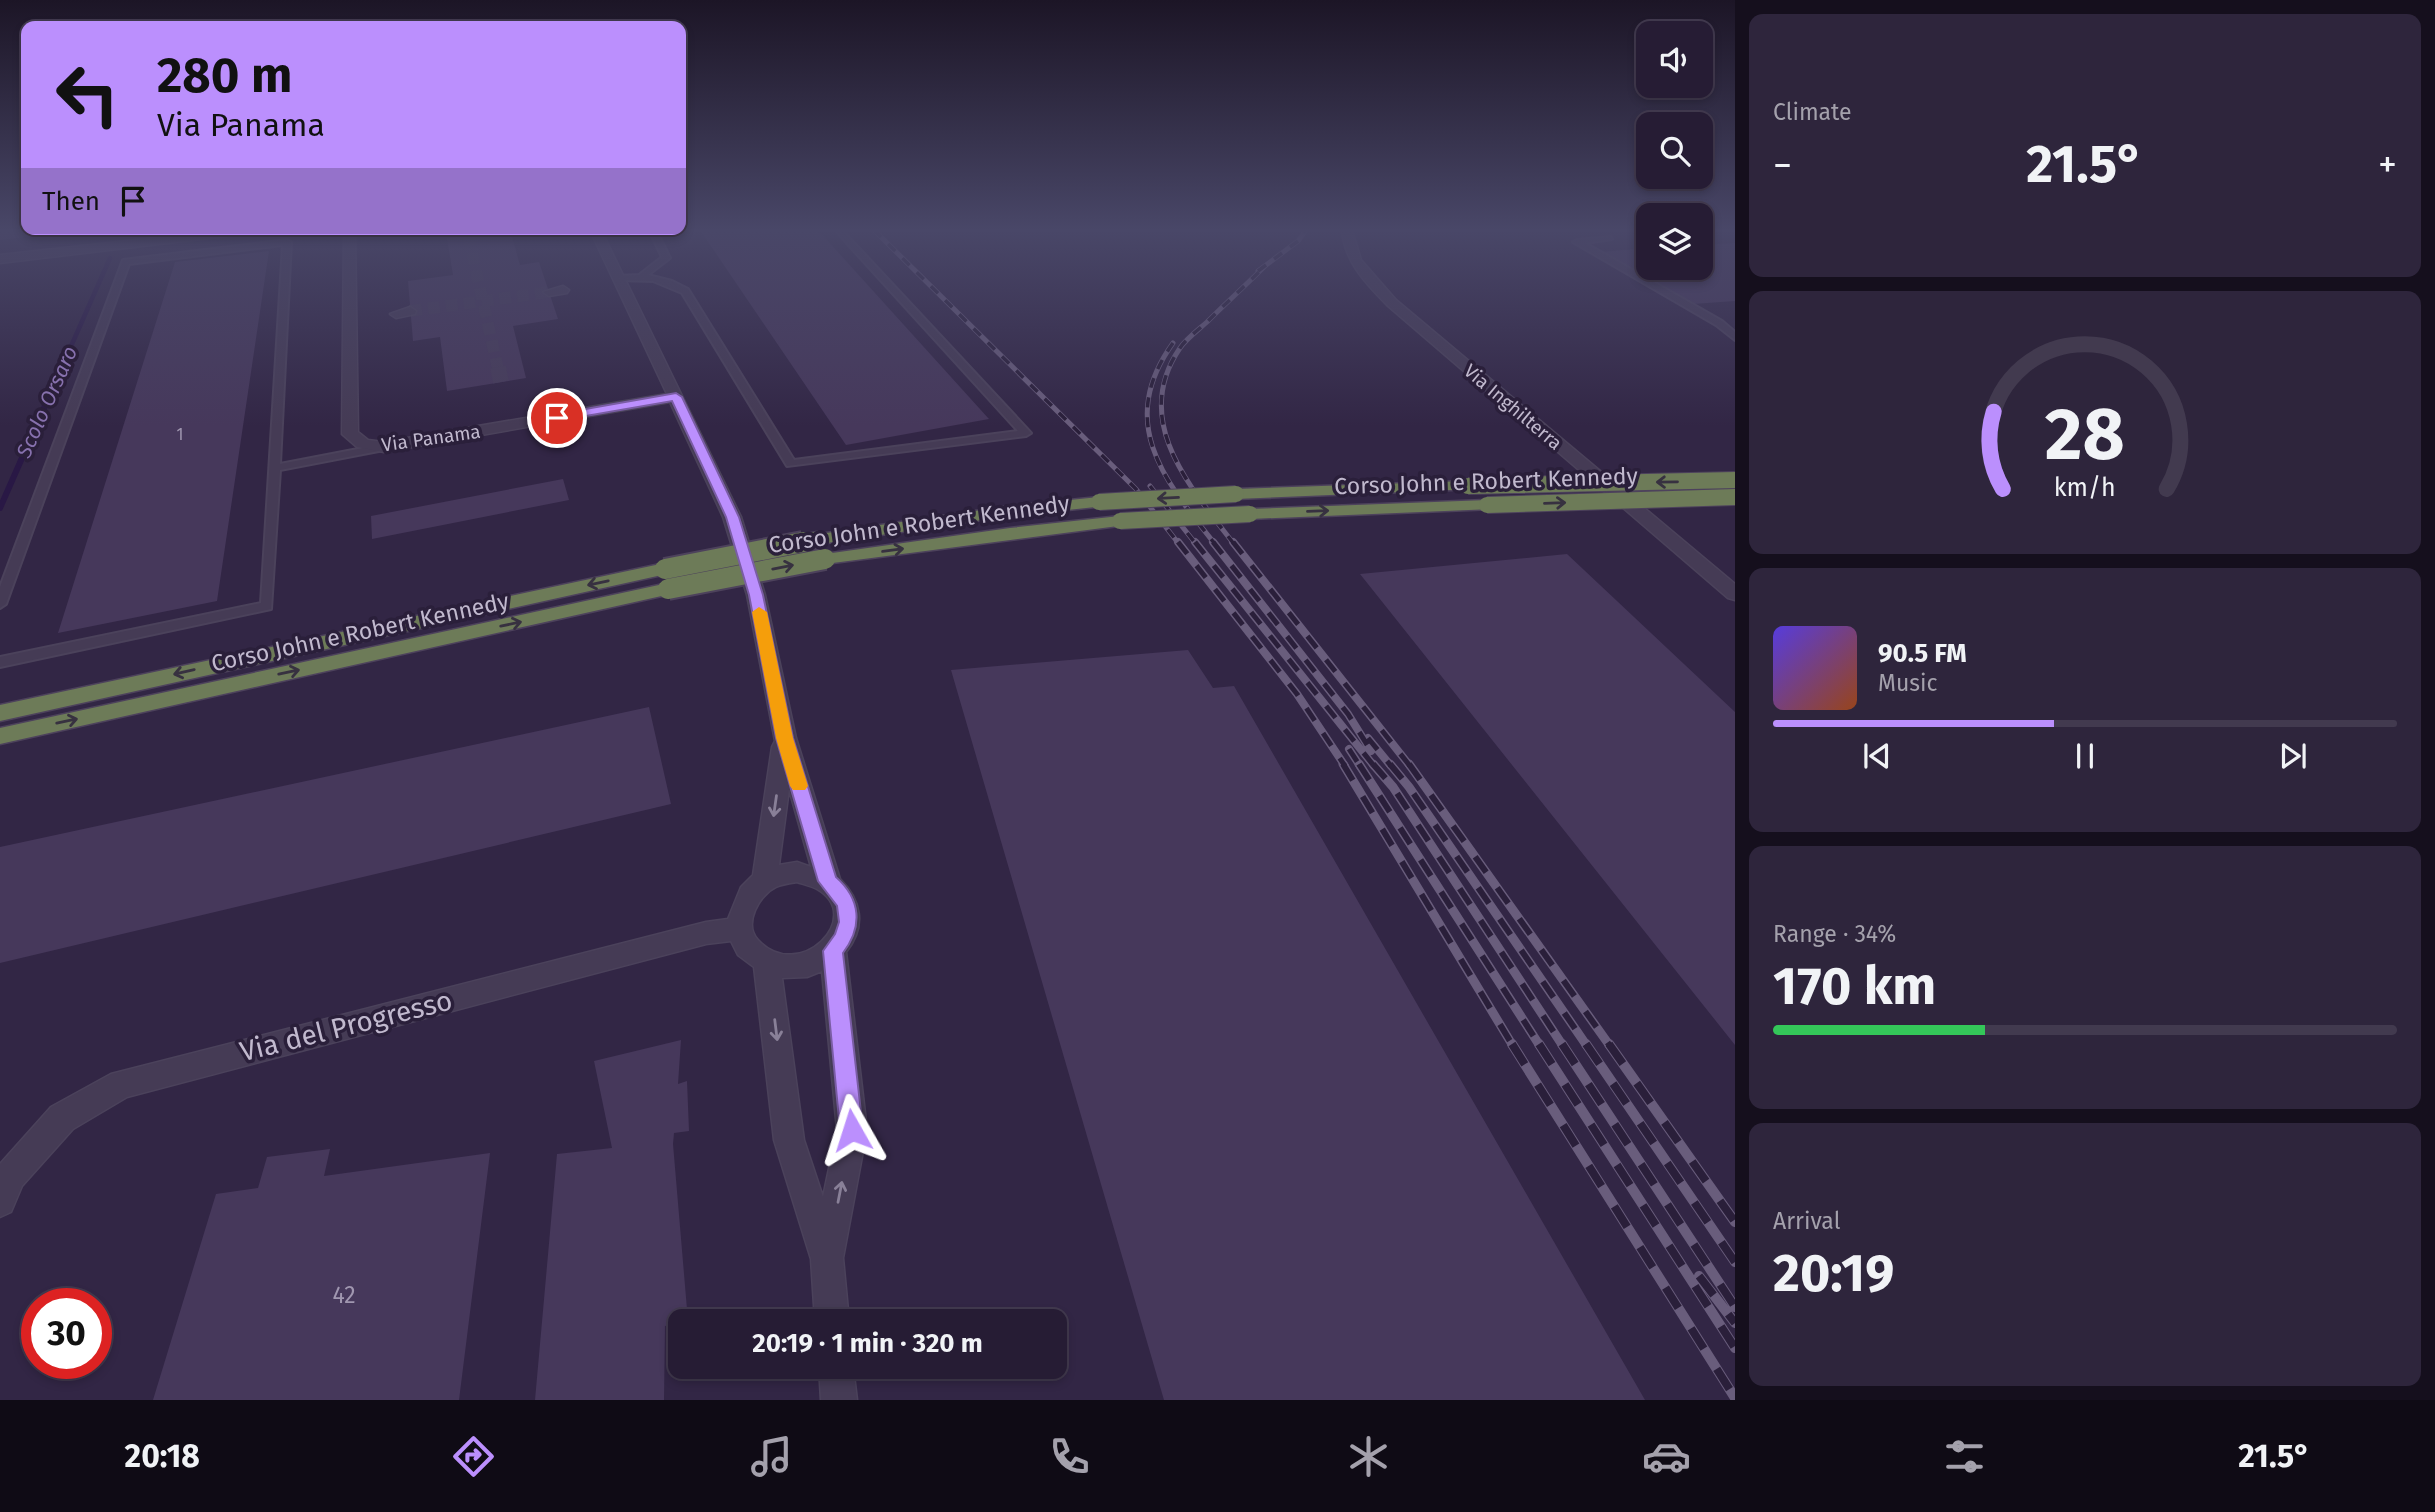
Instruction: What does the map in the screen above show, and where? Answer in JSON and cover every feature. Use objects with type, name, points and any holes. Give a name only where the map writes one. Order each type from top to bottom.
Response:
[{"type":"highway","name":"Corso John e Robert Kennedy","points":[[0,736],[666,579],[820,539],[1002,512],[1099,502],[1236,494],[1735,480]]},
{"type":"highway","name":"Corso John e Robert Kennedy","points":[[0,713],[666,579],[1010,533],[1120,521],[1250,514],[1735,497]]},
{"type":"street","name":"Via Panama","points":[[349,295],[350,434],[363,444],[384,447],[676,397]]},
{"type":"street","points":[[626,295],[732,517],[756,595],[785,738],[828,881]]},
{"type":"street","name":"Via Inghilterra","points":[[1386,295],[1429,337],[1735,594]]},
{"type":"street","points":[[396,314],[410,311]]},
{"type":"street","points":[[765,881],[785,738]]},
{"type":"street","points":[[797,872],[828,881],[840,892],[847,906],[848,922],[844,937],[833,951],[819,961],[802,967],[767,963],[752,953],[742,939],[740,928],[742,906],[751,892],[765,881],[797,872]]},
{"type":"street","name":"Via del Progresso","points":[[0,1201],[11,1175],[62,1118],[121,1084],[693,937],[740,928]]},
{"type":"street","points":[[827,1259],[852,1130],[833,951]]},
{"type":"street","points":[[767,963],[789,1140],[827,1259],[831,1309]]},
{"type":"street","points":[[837,1379],[839,1400]]},
{"type":"lane","points":[[0,604],[114,295]]},
{"type":"lane","points":[[0,662],[267,606],[284,295]]},
{"type":"lane","points":[[688,295],[791,464],[1026,433],[899,295]]},
{"type":"lane","points":[[1670,295],[1719,323],[1735,337]]},
{"type":"lane","points":[[275,468],[384,447]]},
{"type":"building","points":[[164,295],[262,295],[217,601],[58,633]]},
{"type":"building","points":[[409,295],[550,295],[558,319],[513,326],[526,378],[447,391],[440,337],[413,341]]},
{"type":"building","points":[[744,295],[877,295],[989,419],[846,445]]},
{"type":"building","points":[[1678,295],[1735,295],[1735,301],[1693,304]]},
{"type":"building","points":[[563,479],[569,500],[372,539],[371,516]]},
{"type":"building","points":[[1567,554],[1735,712],[1735,1045],[1360,574]]},
{"type":"building","points":[[1188,650],[1213,688],[1234,686],[1645,1400],[1164,1400],[951,670]]},
{"type":"building","points":[[649,707],[671,804],[0,963],[0,847]]},
{"type":"building","points":[[681,1040],[678,1084],[687,1081],[689,1131],[674,1133],[673,1144],[687,1309],[668,1309],[668,1325],[665,1326],[664,1400],[535,1400],[557,1154],[612,1148],[594,1061]]},
{"type":"building","points":[[330,1149],[324,1176],[490,1153],[459,1400],[153,1400],[216,1194],[258,1188],[267,1157]]},
{"type":"waterway","name":"Scolo Orsaro","points":[[61,369],[94,295]]},
{"type":"waterway","name":"Scolo Orsaro","points":[[0,508],[62,367]]},
{"type":"tunnel","points":[[482,295],[483,301]]},
{"type":"tunnel","points":[[483,301],[525,295]]},
{"type":"tunnel","points":[[410,311],[483,301]]},
{"type":"tunnel","points":[[483,301],[498,369]]},
{"type":"tunnel","points":[[498,367],[501,382]]},
{"type":"railway","points":[[940,295],[1136,489],[1179,544]]},
{"type":"railway","points":[[1234,544],[1200,500],[1172,452],[1164,427],[1161,402],[1166,375],[1180,348],[1235,295]]},
{"type":"railway","points":[[1173,343],[1156,372],[1148,399],[1148,425],[1164,473],[1215,544]]},
{"type":"railway","points":[[1150,486],[1196,544]]},
{"type":"railway","points":[[1178,542],[1297,694],[1345,766]]},
{"type":"railway","points":[[1195,542],[1374,766]]},
{"type":"railway","points":[[1213,542],[1348,714],[1371,751]]},
{"type":"railway","points":[[1233,542],[1410,766]]},
{"type":"railway","points":[[1368,738],[1391,766]]},
{"type":"railway","points":[[1349,749],[1360,766]]},
{"type":"railway","points":[[1343,764],[1513,1046]]},
{"type":"railway","points":[[1359,764],[1540,1046]]},
{"type":"railway","points":[[1373,764],[1393,787],[1563,1046]]},
{"type":"railway","points":[[1390,764],[1409,787],[1587,1046]]},
{"type":"railway","points":[[1409,764],[1610,1046]]},
{"type":"railway","points":[[1512,1044],[1735,1398]]},
{"type":"railway","points":[[1539,1044],[1735,1348]]},
{"type":"railway","points":[[1562,1044],[1735,1307]]},
{"type":"railway","points":[[1586,1044],[1735,1262]]},
{"type":"railway","points":[[1609,1044],[1735,1222]]},
{"type":"railway","points":[[1699,1276],[1735,1323]]},
{"type":"slow traffic","points":[[759,612],[785,738],[799,786]]},
{"type":"route","points":[[557,418],[676,397],[732,517],[756,595],[785,738],[828,881],[840,892],[847,906],[848,922],[844,937],[833,951],[852,1130]]}]
